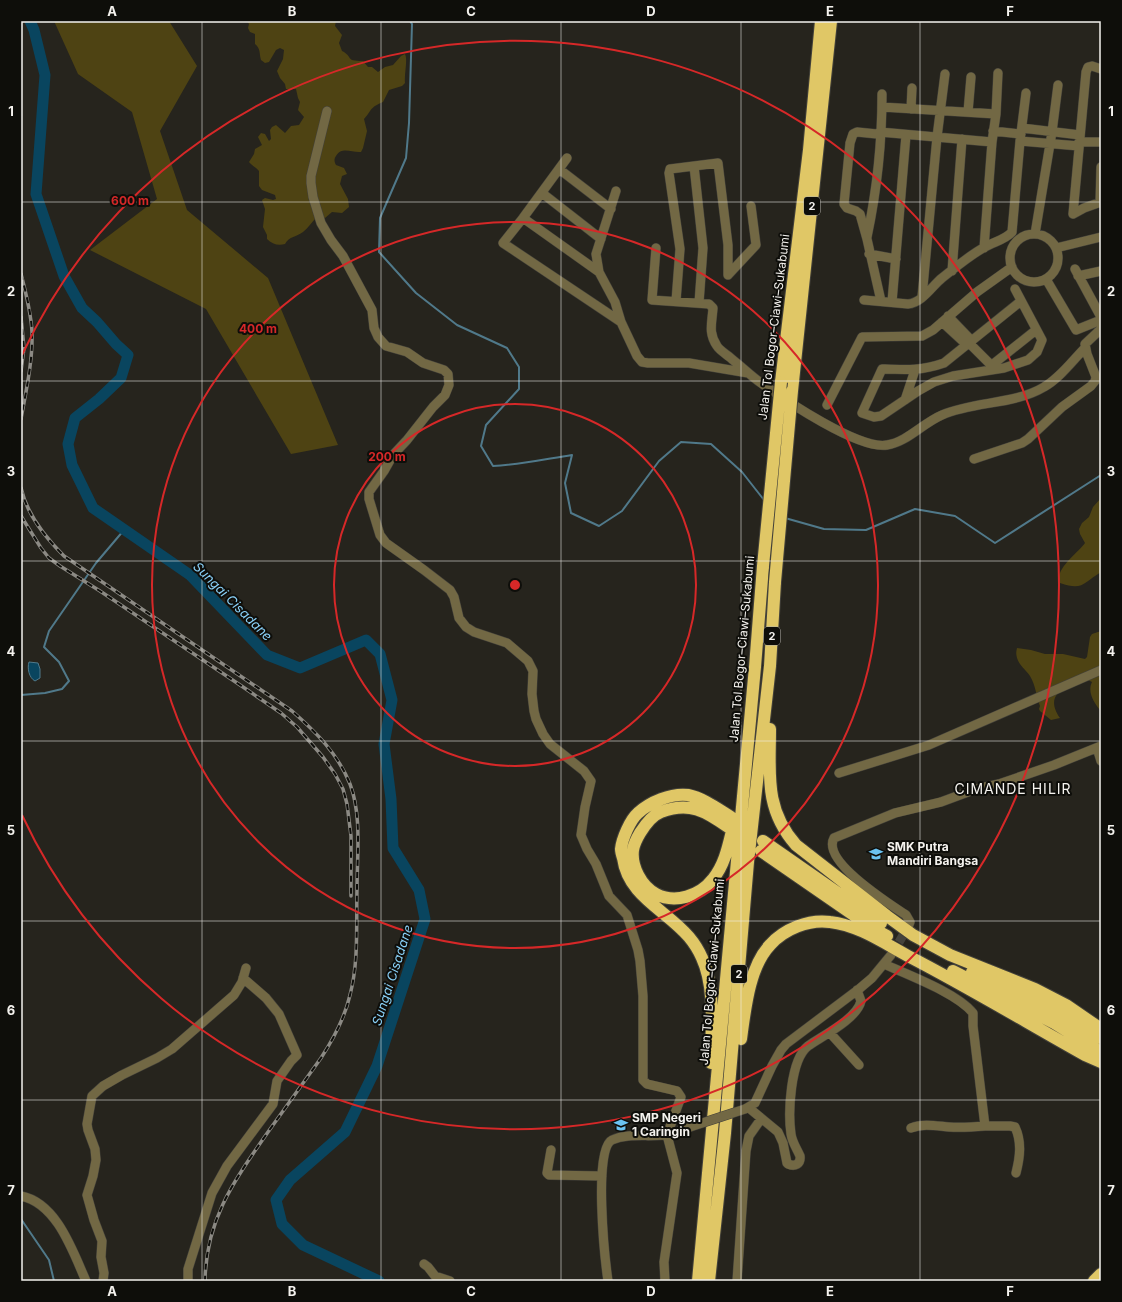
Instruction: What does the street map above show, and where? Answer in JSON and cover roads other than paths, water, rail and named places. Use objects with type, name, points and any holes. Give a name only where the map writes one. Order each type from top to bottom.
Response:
[{"type":"highway","name":"Jalan Tol Bogor–Ciawi–Sukabumi","points":[[698,1281],[781,382],[809,150],[822,21]]},
{"type":"highway","name":"Jalan Tol Bogor–Ciawi–Sukabumi","points":[[709,1281],[725,1133],[748,862],[770,666],[792,391],[831,21]]},
{"type":"highway","points":[[770,666],[770,787],[772,800],[778,816],[796,845],[913,935],[950,955],[1042,992],[1066,1005],[1101,1029]]},
{"type":"highway","points":[[711,1140],[711,1024],[708,974],[702,957],[689,938],[633,886],[624,867],[622,849],[628,828],[637,814],[653,802],[672,796],[688,795],[705,801],[730,822],[691,807],[677,807],[659,812],[642,829],[633,849],[633,860],[636,870],[643,883],[655,894],[669,898],[682,898],[698,893],[713,880],[722,865],[728,849],[744,780]]},
{"type":"highway","points":[[1101,1038],[1058,1013],[946,959],[879,922],[762,846],[874,929],[1054,1024],[1101,1052]]},
{"type":"highway","points":[[725,1133],[748,999],[757,966],[764,951],[777,938],[784,933],[807,923],[831,922],[864,932],[1101,1062]]},
{"type":"street","points":[[1101,69],[1092,66],[1086,69],[1072,214],[1100,203],[1101,167]]},
{"type":"street","points":[[984,248],[992,142],[996,114],[998,73]]},
{"type":"street","points":[[922,297],[937,137],[945,74]]},
{"type":"street","points":[[968,112],[971,77]]},
{"type":"street","points":[[1035,234],[1052,132],[1058,85]]},
{"type":"street","points":[[911,109],[912,88]]},
{"type":"street","points":[[864,300],[912,304],[919,300],[941,279],[984,248],[1010,234],[1012,229],[1026,93]]},
{"type":"street","points":[[867,239],[880,149],[882,94]]},
{"type":"street","points":[[882,107],[996,114]]},
{"type":"street","points":[[326,111],[311,176],[313,197],[324,228],[343,256],[372,310],[374,328],[380,341],[390,348],[403,351],[424,363],[444,370],[448,376],[449,386],[445,395],[433,407],[393,455],[369,492],[368,499],[380,535],[386,543],[450,590],[454,597],[460,618],[466,627],[474,632],[507,643],[528,661],[532,671],[534,711],[543,734],[550,744],[584,771],[590,778],[590,787],[585,807],[581,835],[596,864],[609,896],[626,915],[638,950],[643,996],[643,1080],[647,1084],[677,1091],[682,1097],[667,1135],[677,1173],[664,1262],[665,1281]]},
{"type":"street","points":[[993,131],[1021,134],[1052,132],[1079,141]]},
{"type":"street","points":[[872,212],[858,212],[847,208],[844,204],[850,139],[853,134],[857,132],[877,134],[880,132],[992,142]]},
{"type":"street","points":[[1021,134],[1050,144],[1079,141],[1101,142]]},
{"type":"street","points":[[892,302],[906,135]]},
{"type":"street","points":[[952,271],[962,139]]},
{"type":"street","points":[[567,158],[504,243],[621,322]]},
{"type":"street","points":[[676,301],[680,249],[670,171],[672,169],[718,163],[728,245],[728,275],[756,245],[751,206]]},
{"type":"street","points":[[694,166],[703,248],[699,303]]},
{"type":"street","points":[[559,169],[611,209]]},
{"type":"street","points":[[616,192],[596,254],[599,272],[615,302],[621,322],[637,356],[642,362],[648,363],[689,363],[748,373]]},
{"type":"street","points":[[542,193],[601,238]]},
{"type":"street","points":[[858,212],[867,239],[869,254],[881,301]]},
{"type":"street","points":[[523,218],[599,272]]},
{"type":"street","points":[[1035,234],[1043,236],[1051,241],[1056,248],[1058,256],[1057,265],[1053,273],[1046,279],[1038,282],[1026,281],[1016,274],[1012,267],[1010,258],[1012,249],[1017,241],[1025,236],[1035,234]]},
{"type":"street","points":[[1056,248],[1101,237]]},
{"type":"street","points":[[656,248],[652,300],[709,304],[713,308],[710,331],[717,347],[748,373],[808,414],[864,443],[876,446],[887,445],[900,441],[933,418],[960,408],[1010,399],[1038,390],[1053,380],[1085,348],[1087,341],[1101,329]]},
{"type":"street","points":[[869,254],[896,259]]},
{"type":"street","points":[[827,405],[862,337],[922,336],[933,330],[977,292],[1012,267]]},
{"type":"street","points":[[1101,271],[1076,273],[1101,317]]},
{"type":"street","points":[[1046,279],[1076,330],[1101,320]]},
{"type":"street","points":[[1014,289],[1021,301],[1036,330],[1042,340],[1037,352],[1028,360],[1022,363],[994,367],[953,376],[934,382],[881,416],[874,417],[862,413],[882,369],[915,370],[930,368],[944,363],[1021,301]]},
{"type":"street","points":[[945,319],[994,367]]},
{"type":"street","points":[[994,367],[1036,330]]},
{"type":"street","points":[[974,459],[1028,440],[1057,411],[1091,386],[1096,377],[1085,348]]},
{"type":"street","points":[[905,400],[915,370]]},
{"type":"street","points":[[839,773],[929,745],[1101,670]]},
{"type":"street","points":[[908,927],[910,922],[906,915],[862,884],[849,872],[836,853],[833,842],[834,838],[895,812],[937,803],[970,791],[1000,784],[1099,747],[1101,761]]},
{"type":"street","points":[[608,1281],[602,1216],[602,1176],[605,1148],[610,1141],[639,1136],[667,1135],[747,1108],[755,1103],[772,1066],[786,1044],[872,978],[891,955]]},
{"type":"street","points":[[884,964],[938,989],[964,1005],[973,1013],[973,1026],[985,1126]]},
{"type":"street","points":[[103,1281],[104,1273],[101,1257],[102,1241],[95,1226],[87,1195],[96,1160],[95,1150],[87,1124],[92,1096],[103,1086],[172,1049],[234,995],[243,978],[246,968]]},
{"type":"street","points":[[188,1281],[188,1269],[212,1193],[227,1166],[273,1104],[277,1081],[297,1055],[279,1014],[266,998],[243,978]]},
{"type":"street","points":[[747,1108],[773,1127],[780,1136],[788,1164],[798,1164],[801,1160],[791,1133],[790,1095],[793,1079],[804,1051],[830,1033],[854,1012],[860,1004],[860,998],[856,990]]},
{"type":"street","points":[[830,1033],[859,1065]]},
{"type":"street","points":[[737,1281],[746,1151],[749,1136],[761,1119]]},
{"type":"street","points":[[911,1128],[918,1125],[952,1127],[1015,1127],[1020,1151],[1016,1173]]},
{"type":"street","points":[[551,1150],[547,1173],[548,1175],[602,1176]]},
{"type":"street","points":[[21,1196],[35,1201],[58,1223],[71,1246],[86,1281]]},
{"type":"street","points":[[424,1264],[435,1276],[450,1281]]},
{"type":"water","points":[[29,662],[38,663],[40,669],[40,678],[35,681],[31,678],[29,673]]},
{"type":"waterway","name":"Sungai Cisadane","points":[[30,21],[34,30],[45,75],[36,194],[64,276],[82,308],[128,355],[121,378],[99,399],[75,418],[68,444],[72,465],[93,508],[190,575],[267,655],[300,668],[366,640],[380,654],[392,700],[384,744],[391,799],[393,848],[419,890],[425,919],[377,1066],[345,1132],[290,1180],[276,1200],[282,1224],[303,1245],[379,1281]]},
{"type":"waterway","points":[[410,21],[412,24],[409,123],[406,158],[380,218],[379,252],[416,293],[457,325],[507,348],[519,367],[519,389],[486,425],[481,446],[493,466],[572,455],[565,483],[571,513],[599,526],[622,511],[659,461],[681,442],[711,444],[742,472],[764,500]]},
{"type":"waterway","points":[[785,518],[824,529],[866,530],[915,509],[955,516],[995,543],[1101,475]]},
{"type":"waterway","points":[[21,695],[45,693],[62,689],[69,681],[59,662],[44,647],[49,631],[96,563],[124,530]]},
{"type":"waterway","points":[[21,1219],[49,1260],[54,1281]]},
{"type":"tunnel","points":[[892,954],[908,927]]},
{"type":"railway","points":[[21,274],[32,332],[29,376],[21,419]]},
{"type":"railway","points":[[21,317],[24,348],[21,371]]},
{"type":"railway","points":[[21,488],[32,516],[50,541],[64,556],[292,711],[310,727],[333,753],[345,773],[354,796],[358,836],[356,942],[355,969],[348,1003],[335,1035],[321,1058],[233,1184],[216,1220],[210,1238],[205,1281]]},
{"type":"railway","points":[[21,516],[49,558],[243,687],[281,713],[297,727],[323,757],[343,789],[347,804],[351,836],[351,896]]},
{"type":"place","name":"SMK Putra Mandiri Bangsa","points":[[876,854]]},
{"type":"place","name":"SMP Negeri 1 Caringin","points":[[621,1125]]},
{"type":"district","name":"CIMANDE HILIR","points":[[1013,789]]}]
